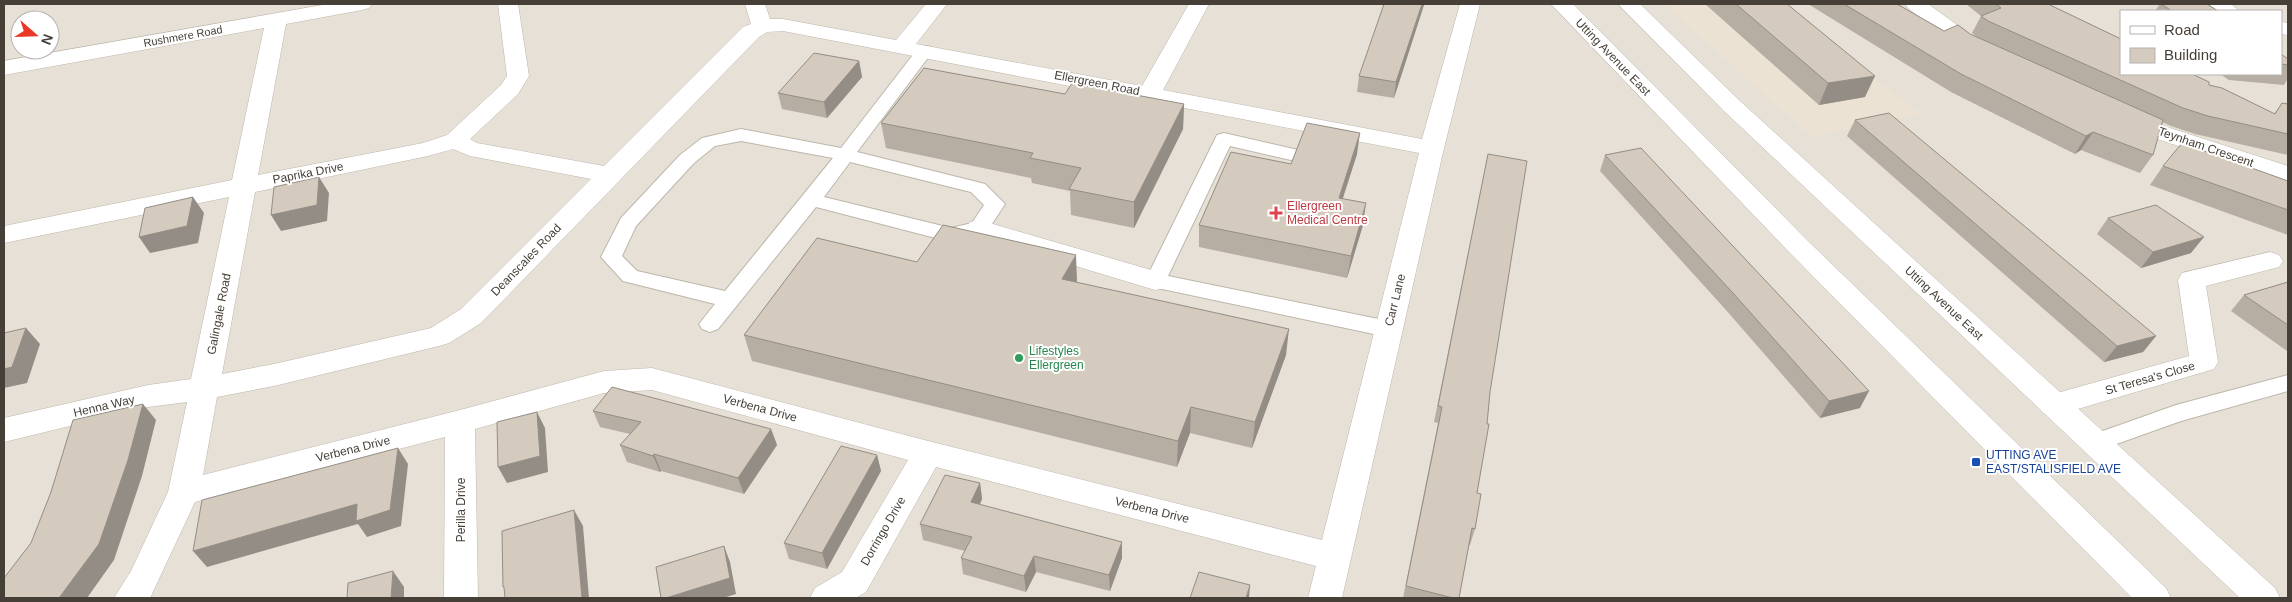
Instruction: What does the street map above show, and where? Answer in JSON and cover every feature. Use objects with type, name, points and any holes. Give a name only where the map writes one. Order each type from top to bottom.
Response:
[{"type":"street","name":"Rushmere Road","points":[[5,70],[362,4]]},
{"type":"street","points":[[508,4],[518,76],[510,89],[455,140],[470,149],[609,175]]},
{"type":"street","points":[[902,47],[937,4]]},
{"type":"street","points":[[1150,93],[1199,4]]},
{"type":"street","name":"Carr Lane","points":[[1325,598],[1432,148],[1470,4]]},
{"type":"street","name":"Utting Avenue East","points":[[1561,4],[1800,248],[2154,598]]},
{"type":"street","name":"Utting Avenue East","points":[[1628,4],[1732,106],[2263,598]]},
{"type":"street","points":[[1915,4],[1970,45],[1996,57]]},
{"type":"street","name":"Ellergreen Road","points":[[758,15],[783,25],[1150,93],[1432,148]]},
{"type":"street","name":"Deanscales Road","points":[[206,388],[440,336],[470,316],[751,32],[758,15]]},
{"type":"street","name":"Galingale Road","points":[[131,598],[143,581],[184,492],[206,388],[276,19]]},
{"type":"street","name":"Teynham Crescent","points":[[2110,109],[2162,133],[2288,174]]},
{"type":"street","name":"Paprika Drive","points":[[4,234],[428,149],[455,140]]},
{"type":"street","points":[[980,228],[1155,281]]},
{"type":"street","name":"St Teresa's Close","points":[[2054,406],[2204,362],[2192,280],[2270,261]]},
{"type":"street","name":"Verbena Drive","points":[[184,492],[460,422],[604,382],[652,379],[928,453],[1335,557]]},
{"type":"street","name":"Henna Way","points":[[4,430],[148,396],[206,388]]},
{"type":"street","name":"Perilla Drive","points":[[460,422],[461,598]]},
{"type":"street","name":"Dorringo Drive","points":[[827,598],[854,582],[928,453]]},
{"type":"lane","points":[[710,324],[811,200],[925,51]]},
{"type":"lane","points":[[730,300],[630,276],[611,257],[628,223],[687,159],[709,142],[741,135],[845,156],[978,188],[995,204],[980,228],[951,235],[811,200]]},
{"type":"lane","points":[[1291,154],[1224,140],[1155,281],[1388,329]]},
{"type":"lane","points":[[2094,443],[2176,414],[2288,383]]},
{"type":"shaded area","points":[[4,4],[2288,4],[2288,598],[4,598]]},
{"type":"shaded area","points":[[1664,4],[1782,4],[1807,27],[1921,114],[1812,137]]},
{"type":"building","points":[[1384,4],[1422,4],[1396,82],[1359,76]]},
{"type":"building","points":[[1736,4],[1787,4],[1875,76],[1828,83]]},
{"type":"building","points":[[1844,4],[1897,4],[1944,31],[1958,25],[1970,34],[2163,120],[2153,155],[2093,132],[2086,136],[1961,74]]},
{"type":"building","points":[[1996,4],[2048,4],[2120,39],[2120,75],[2194,75],[2209,82],[2209,85],[2222,88],[2275,114],[2282,103],[2288,104],[2288,134],[2208,116],[2183,108],[1988,21],[1981,16],[2001,8]]},
{"type":"building","points":[[2161,4],[2207,4],[2216,10],[2170,10]]},
{"type":"building","points":[[814,53],[859,61],[824,102],[778,93]]},
{"type":"building","points":[[2282,55],[2288,59],[2288,65],[2282,64]]},
{"type":"building","points":[[924,68],[1065,94],[1072,83],[1184,104],[1134,202],[1069,189],[1081,168],[1030,158],[1033,153],[881,123]]},
{"type":"building","points":[[1889,113],[2156,336],[2117,346],[1855,120]]},
{"type":"building","name":"Ellergreen Medical Centre","points":[[1307,123],[1360,133],[1339,198],[1366,203],[1351,256],[1199,225],[1231,152],[1291,164]]},
{"type":"building","points":[[2182,143],[2288,181],[2288,210],[2163,166]]},
{"type":"building","points":[[1641,148],[1869,391],[1829,401],[1733,293],[1605,155]]},
{"type":"building","points":[[1488,154],[1527,161],[1490,392],[1487,424],[1489,424],[1477,493],[1481,494],[1475,529],[1472,528],[1459,598],[1453,598],[1406,586],[1442,407],[1438,406]]},
{"type":"building","points":[[319,177],[317,205],[271,215],[274,187]]},
{"type":"building","points":[[193,197],[187,226],[139,237],[145,208]]},
{"type":"building","points":[[2156,205],[2204,237],[2153,252],[2108,218]]},
{"type":"building","name":"Lifestyles Ellergreen","points":[[943,225],[1076,255],[1062,279],[1289,329],[1255,422],[1191,407],[1178,441],[744,335],[817,238],[917,262]]},
{"type":"building","points":[[2288,282],[2288,325],[2244,295]]},
{"type":"building","points":[[26,328],[12,367],[4,369],[4,333]]},
{"type":"building","points":[[612,387],[771,429],[738,478],[654,454],[653,456],[620,445],[641,422],[593,411]]},
{"type":"building","points":[[143,404],[128,460],[99,544],[59,598],[4,598],[4,578],[31,543],[51,492],[73,420]]},
{"type":"building","points":[[537,412],[540,456],[498,467],[497,422]]},
{"type":"building","points":[[841,446],[877,455],[822,553],[784,543]]},
{"type":"building","points":[[398,448],[390,510],[356,521],[357,504],[193,551],[202,500]]},
{"type":"building","points":[[945,475],[980,483],[971,502],[1122,542],[1109,575],[1034,556],[1024,576],[961,558],[972,537],[920,524]]},
{"type":"building","points":[[574,510],[582,598],[505,598],[503,587],[502,531]]},
{"type":"building","points":[[724,546],[730,578],[661,598],[656,567]]},
{"type":"building","points":[[393,571],[391,598],[347,598],[348,583]]},
{"type":"building","points":[[1199,572],[1250,585],[1246,598],[1190,598]]},
{"type":"place","name":"Ellergreen Medical Centre","points":[[1276,213]]},
{"type":"place","name":"Lifestyles Ellergreen","points":[[1019,358]]},
{"type":"place","name":"UTTING AVE EAST/STALISFIELD AVE","points":[[1976,462]]}]
